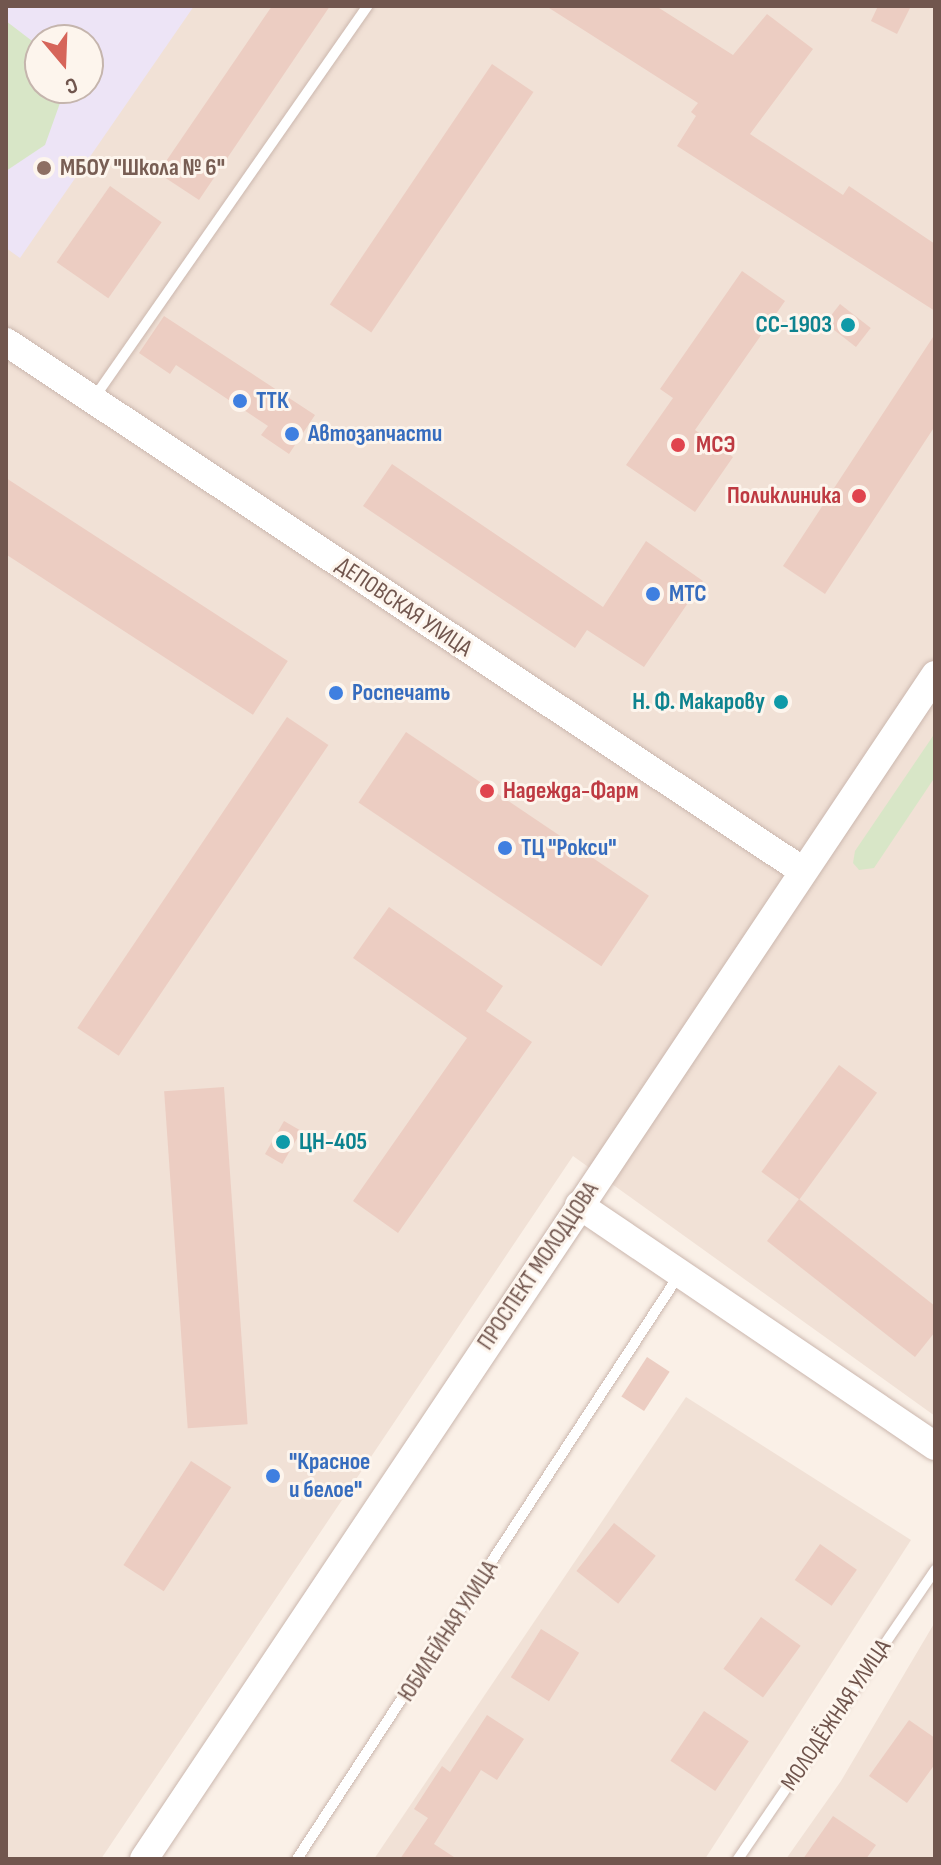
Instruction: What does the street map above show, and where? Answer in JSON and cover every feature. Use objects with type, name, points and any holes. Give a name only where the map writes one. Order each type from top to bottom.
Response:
[{"type":"main road","name":"ДЕПОВСКАЯ УЛИЦА","points":[[6,342],[803,871]]},
{"type":"main road","name":"ПРОСПЕКТ МОЛОДЦОВА","points":[[144,1859],[935,675]]},
{"type":"main road","points":[[579,1205],[935,1446]]},
{"type":"lane","points":[[93,400],[367,6]]},
{"type":"lane","name":"ЮБИЛЕЙНАЯ УЛИЦА","points":[[297,1859],[680,1274]]},
{"type":"lane","name":"МОЛОДЁЖНАЯ УЛИЦА","points":[[738,1859],[935,1570]]},
{"type":"shaded area","points":[[6,6],[935,6],[935,1416],[573,1156],[101,1859],[6,1859]]},
{"type":"shaded area","name":"МБОУ \"Школа № 6\"","points":[[6,6],[194,6],[20,258],[6,248]]},
{"type":"shaded area","points":[[686,1397],[911,1540],[705,1859],[374,1859]]},
{"type":"shaded area","points":[[935,1622],[935,1859],[786,1859],[841,1781]]},
{"type":"green space","points":[[6,21],[24,35],[24,104],[60,104],[45,145],[6,171]]},
{"type":"green space","points":[[935,733],[935,777],[874,868],[859,870],[853,863],[855,851]]},
{"type":"building","points":[[272,6],[330,6],[199,200],[158,173]]},
{"type":"building","points":[[546,6],[656,6],[733,55],[767,14],[813,49],[750,134],[843,195],[849,186],[935,244],[935,311],[677,146],[696,116],[691,112],[698,103]]},
{"type":"building","points":[[878,6],[911,6],[897,34],[871,21]]},
{"type":"building","points":[[492,64],[533,92],[371,332],[330,304]]},
{"type":"building","points":[[110,186],[162,222],[108,298],[57,262]]},
{"type":"building","points":[[742,271],[785,301],[695,430],[733,457],[695,512],[626,465],[673,398],[660,389]]},
{"type":"building","name":"СС-1903","points":[[840,304],[871,328],[856,347],[825,323]]},
{"type":"building","points":[[164,316],[315,415],[289,454],[261,435],[268,426],[176,365],[170,374],[139,353]]},
{"type":"building","name":"Поликлиника","points":[[935,334],[935,426],[825,594],[783,566]]},
{"type":"building","points":[[392,464],[603,607],[646,541],[703,581],[644,667],[587,630],[575,648],[363,506]]},
{"type":"building","points":[[6,478],[288,661],[253,715],[6,554]]},
{"type":"building","points":[[287,717],[328,745],[119,1056],[77,1028]]},
{"type":"building","name":"ТЦ \"Рокси\"","points":[[406,732],[649,896],[601,966],[358,802]]},
{"type":"building","points":[[389,907],[503,986],[486,1011],[532,1042],[398,1233],[353,1201],[467,1038],[353,958]]},
{"type":"building","points":[[839,1065],[877,1093],[799,1199],[761,1172]]},
{"type":"building","points":[[224,1087],[248,1424],[188,1428],[164,1091]]},
{"type":"building","name":"ЦН-405","points":[[284,1121],[301,1131],[282,1164],[265,1154]]},
{"type":"building","points":[[799,1199],[935,1306],[935,1332],[915,1357],[767,1241]]},
{"type":"building","points":[[647,1357],[670,1372],[644,1411],[621,1396]]},
{"type":"building","points":[[191,1461],[231,1487],[164,1591],[123,1565]]},
{"type":"building","points":[[614,1523],[656,1556],[618,1604],[576,1571]]},
{"type":"building","points":[[820,1544],[857,1570],[832,1606],[795,1580]]},
{"type":"building","points":[[761,1617],[801,1646],[763,1698],[723,1669]]},
{"type":"building","points":[[541,1629],[579,1653],[549,1701],[511,1677]]},
{"type":"building","points":[[704,1711],[749,1741],[715,1791],[670,1761]]},
{"type":"building","points":[[487,1715],[524,1739],[497,1780],[481,1770],[434,1844],[457,1859],[400,1859],[428,1818],[414,1809],[442,1766],[450,1772]]},
{"type":"building","points":[[909,1720],[935,1738],[935,1764],[907,1803],[869,1776]]},
{"type":"building","points":[[833,1816],[876,1845],[866,1859],[803,1859]]},
{"type":"place","name":"МБОУ \"Школа № 6\"","points":[[44,168]]},
{"type":"place","name":"СС-1903","points":[[848,325]]},
{"type":"place","name":"ТТК","points":[[240,401]]},
{"type":"place","name":"Автозапчасти","points":[[292,434]]},
{"type":"place","name":"МСЭ","points":[[678,445]]},
{"type":"place","name":"Поликлиника","points":[[859,496]]},
{"type":"place","name":"МТС","points":[[653,594]]},
{"type":"place","name":"Роспечать","points":[[336,693]]},
{"type":"place","name":"Н. Ф. Макарову","points":[[781,702]]},
{"type":"place","name":"Надежда-Фарм","points":[[487,791]]},
{"type":"place","name":"ТЦ \"Рокси\"","points":[[505,848]]},
{"type":"place","name":"ЦН-405","points":[[283,1142]]},
{"type":"place","name":"\"Красное и белое\"","points":[[273,1476]]}]
